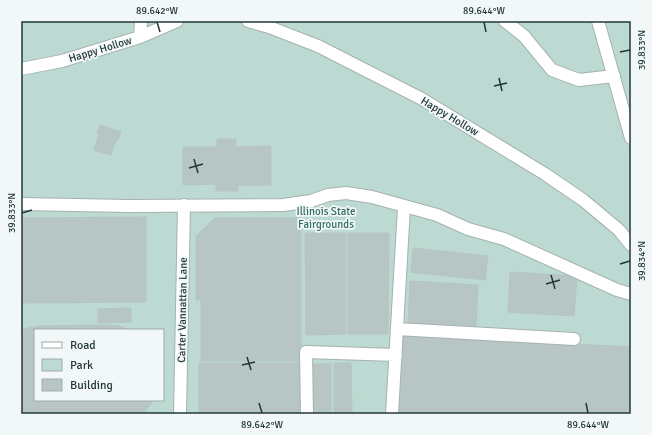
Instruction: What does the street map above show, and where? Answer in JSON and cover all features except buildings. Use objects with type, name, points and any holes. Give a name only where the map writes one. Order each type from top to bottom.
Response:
[{"type":"street","points":[[140,37],[141,21]]},
{"type":"street","name":"Happy Hollow","points":[[21,69],[62,61],[140,37],[177,21]]},
{"type":"street","name":"Happy Hollow","points":[[248,21],[269,26],[318,46],[422,99],[545,174],[619,230],[631,245]]},
{"type":"street","points":[[505,21],[524,36],[552,70],[579,80],[614,76]]},
{"type":"street","points":[[598,21],[631,138]]},
{"type":"street","points":[[21,204],[184,206],[298,204],[328,195],[346,193],[372,197],[437,215],[468,229],[504,239],[617,290],[631,294]]},
{"type":"street","name":"Carter Vannattan Lane","points":[[180,414],[184,206]]},
{"type":"street","points":[[392,414],[404,206]]},
{"type":"street","points":[[398,329],[574,338]]},
{"type":"street","points":[[307,414],[306,352],[396,355]]},
{"type":"green space","name":"Illinois State Fairgrounds","points":[[21,21],[631,21],[631,414],[21,414]]}]
